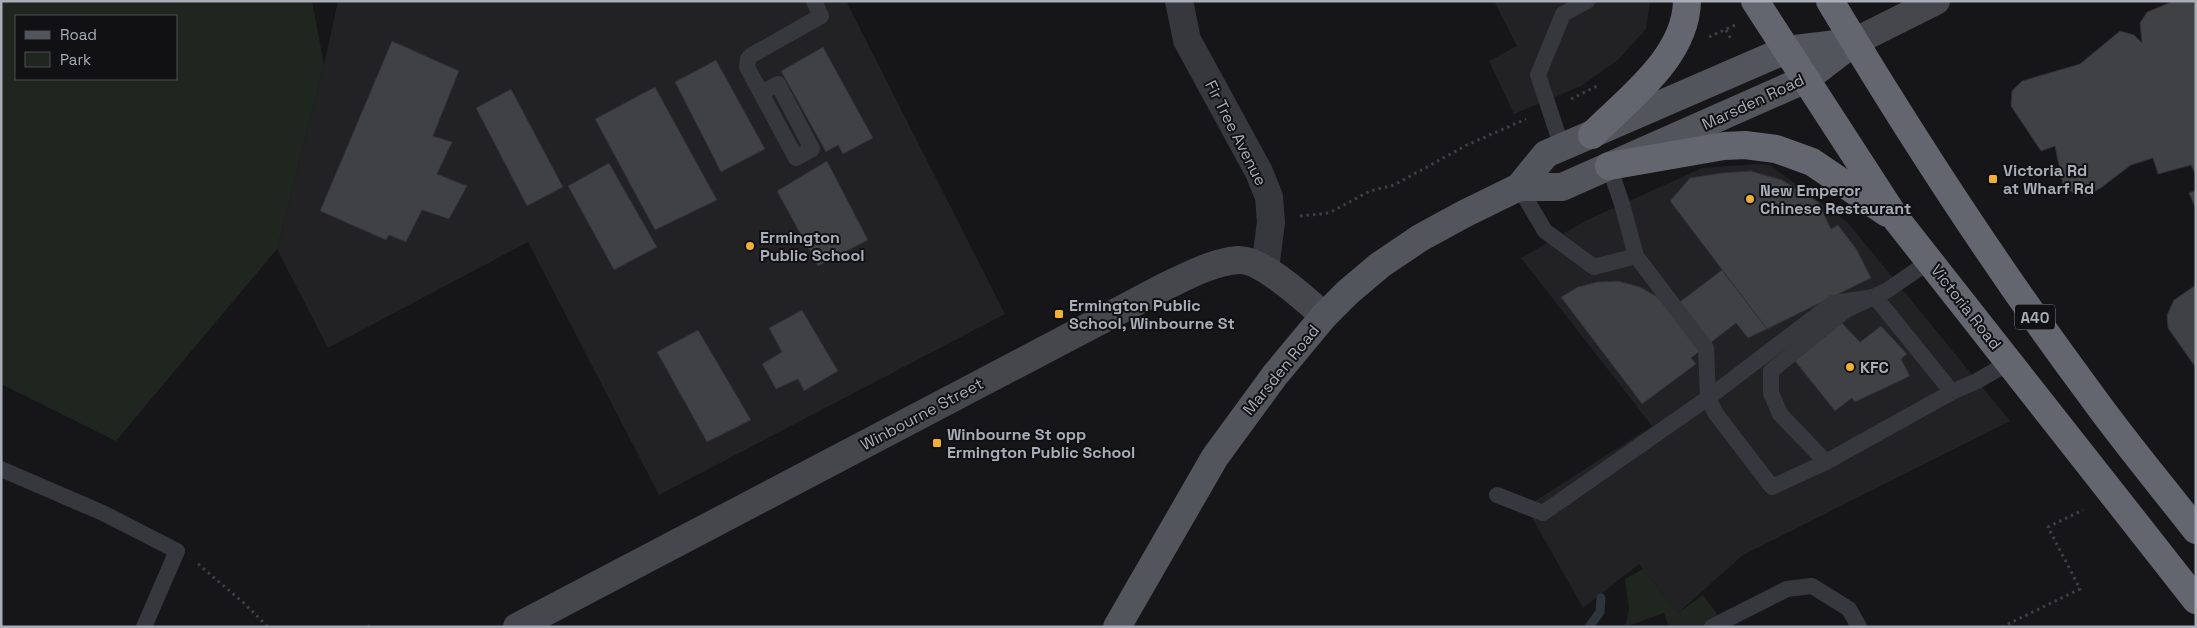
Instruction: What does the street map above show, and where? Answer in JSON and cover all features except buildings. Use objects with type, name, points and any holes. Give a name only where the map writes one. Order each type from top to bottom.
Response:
[{"type":"highway","points":[[1592,134],[1671,54],[1681,32],[1687,1]]},
{"type":"highway","name":"Victoria Road","points":[[1755,1],[1897,220],[2196,600]]},
{"type":"highway","name":"A40","points":[[1830,1],[1887,96],[1986,247],[2091,396],[2196,530]]},
{"type":"highway","points":[[1609,166],[1724,146],[1745,145],[1776,149],[1812,162],[1897,220]]},
{"type":"main road","name":"Marsden Road","points":[[1116,627],[1215,457],[1275,375],[1324,316],[1354,286],[1420,238],[1519,187],[1546,154],[1786,50],[1854,42]]},
{"type":"main road","name":"Marsden Road","points":[[1519,187],[1562,187],[1806,79],[1854,42]]},
{"type":"street","name":"Fir Tree Avenue","points":[[1179,1],[1187,40],[1259,172],[1268,198],[1271,222],[1265,269]]},
{"type":"street","points":[[1854,42],[1936,1]]},
{"type":"street","name":"Winbourne Street","points":[[517,627],[1201,269],[1239,260],[1248,260],[1296,290],[1324,316]]},
{"type":"lane","points":[[761,93],[747,66],[748,59],[821,16],[814,1]]},
{"type":"lane","points":[[1562,147],[1538,75],[1563,14],[1587,1]]},
{"type":"lane","points":[[1609,166],[1622,204],[1636,256],[1706,348],[1708,398],[1716,414],[1772,487],[1826,462],[2010,362]]},
{"type":"lane","points":[[1519,187],[1545,231],[1594,267],[1636,256]]},
{"type":"lane","points":[[1826,462],[1780,414],[1771,393],[1771,371],[1846,310],[1875,297],[1930,261]]},
{"type":"lane","points":[[1497,495],[1543,513],[1708,398],[1833,303],[1875,297]]},
{"type":"lane","points":[[1875,297],[1952,392]]},
{"type":"lane","points":[[1,469],[103,512],[177,551],[144,627]]},
{"type":"lane","points":[[1712,627],[1787,588],[1812,586],[1849,608],[1859,627]]},
{"type":"path","points":[[1705,38],[1718,35],[1736,24]]},
{"type":"path","points":[[1302,216],[1329,213],[1370,191],[1394,185],[1468,145],[1550,109],[1605,82]]},
{"type":"path","points":[[2002,627],[2080,589],[2048,527],[2083,510]]},
{"type":"path","points":[[177,551],[198,564],[245,604],[268,627]]},
{"type":"shaded area","name":"Ermington Public School","points":[[338,1],[846,1],[1005,314],[659,495],[528,242],[328,348],[277,249],[324,65]]},
{"type":"shaded area","points":[[1494,1],[1650,1],[1646,29],[1618,60],[1581,86],[1514,114],[1489,61],[1517,46]]},
{"type":"shaded area","points":[[1756,164],[1770,165],[1848,223],[2010,421],[1743,555],[1678,613],[1639,564],[1583,608],[1526,507],[1652,426],[1521,258],[1587,220],[1702,168]]},
{"type":"green space","points":[[1,1],[312,1],[324,65],[277,249],[116,441],[1,384]]},
{"type":"green space","points":[[1643,569],[1678,613],[1703,595],[1722,621],[1712,627],[1669,627],[1664,613],[1625,627],[1629,609],[1625,579]]},
{"type":"waterway","points":[[1589,627],[1600,612],[1601,598]]},
{"type":"place","name":"Victoria Rd at Wharf Rd","points":[[1993,179]]},
{"type":"place","name":"New Emperor Chinese Restaurant","points":[[1750,199]]},
{"type":"place","name":"Ermington Public School","points":[[750,246]]},
{"type":"place","name":"Ermington Public School, Winbourne St","points":[[1059,314]]},
{"type":"place","name":"KFC","points":[[1850,367]]},
{"type":"place","name":"Winbourne St opp Ermington Public School","points":[[937,443]]}]
